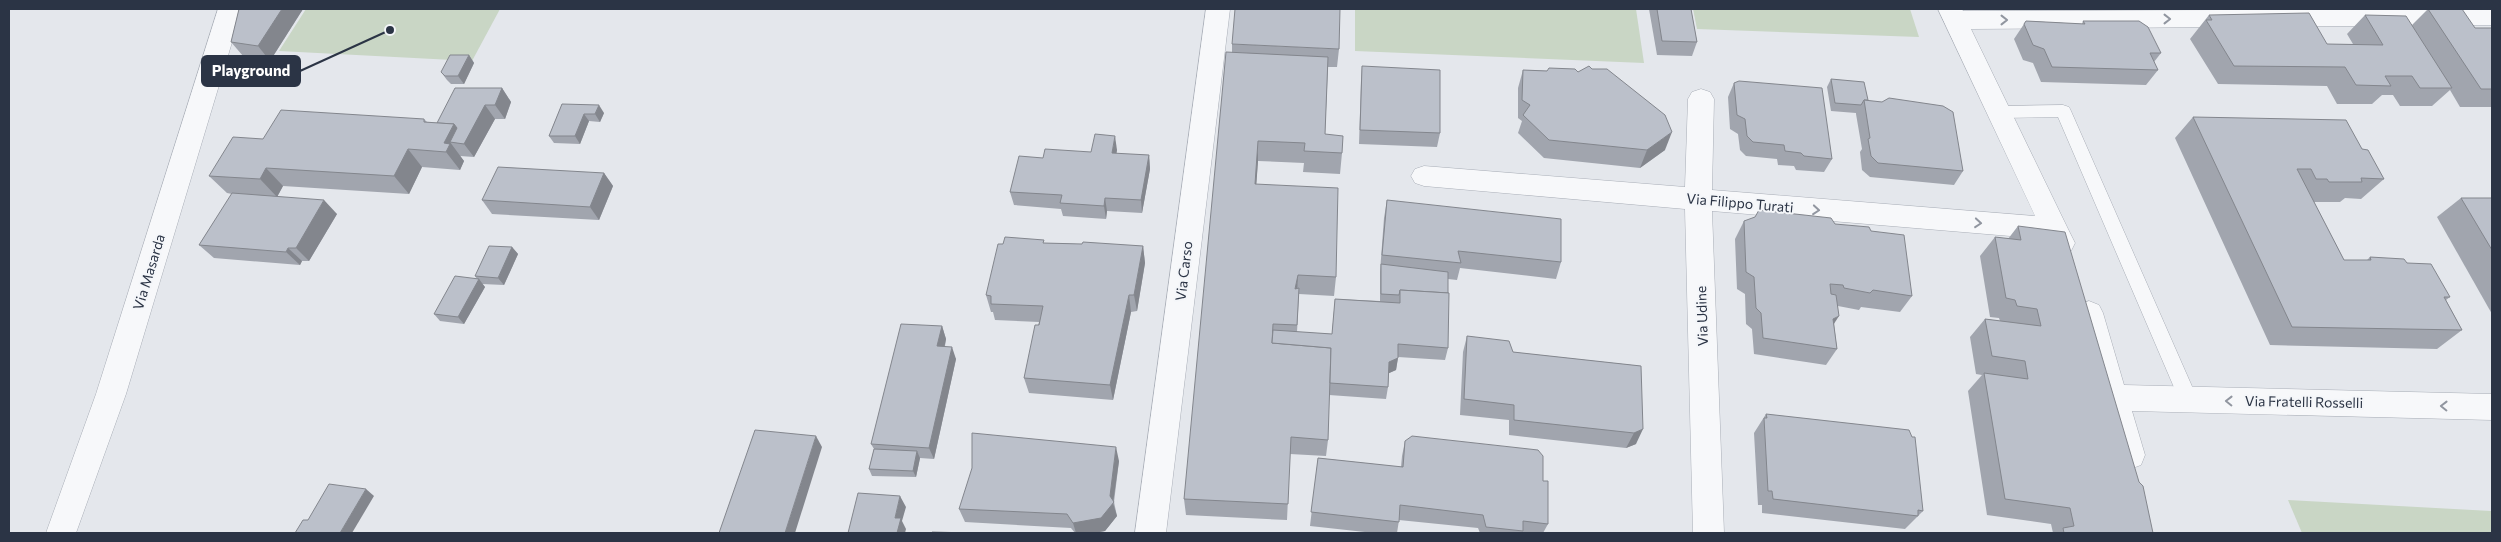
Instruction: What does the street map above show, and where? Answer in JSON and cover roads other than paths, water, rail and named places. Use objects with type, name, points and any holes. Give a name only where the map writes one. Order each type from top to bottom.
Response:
[{"type":"street","name":"Via Masarda","points":[[61,533],[111,394],[230,9]]},
{"type":"street","name":"Via Carso","points":[[1150,533],[1218,9]]},
{"type":"street","points":[[2070,264],[1953,14],[2492,16]]},
{"type":"street","name":"Via Udine","points":[[1701,100],[1698,200],[1708,533]]},
{"type":"street","name":"Via Filippo Turati","points":[[1424,176],[2055,229]]},
{"type":"street","points":[[2081,290],[2115,398],[2137,479]]},
{"type":"street","name":"Via Fratelli Rosselli","points":[[2115,398],[2492,407]]},
{"type":"lane","points":[[1999,112],[2063,111],[2189,400]]},
{"type":"place","name":"Playground","points":[[390,30]]}]
